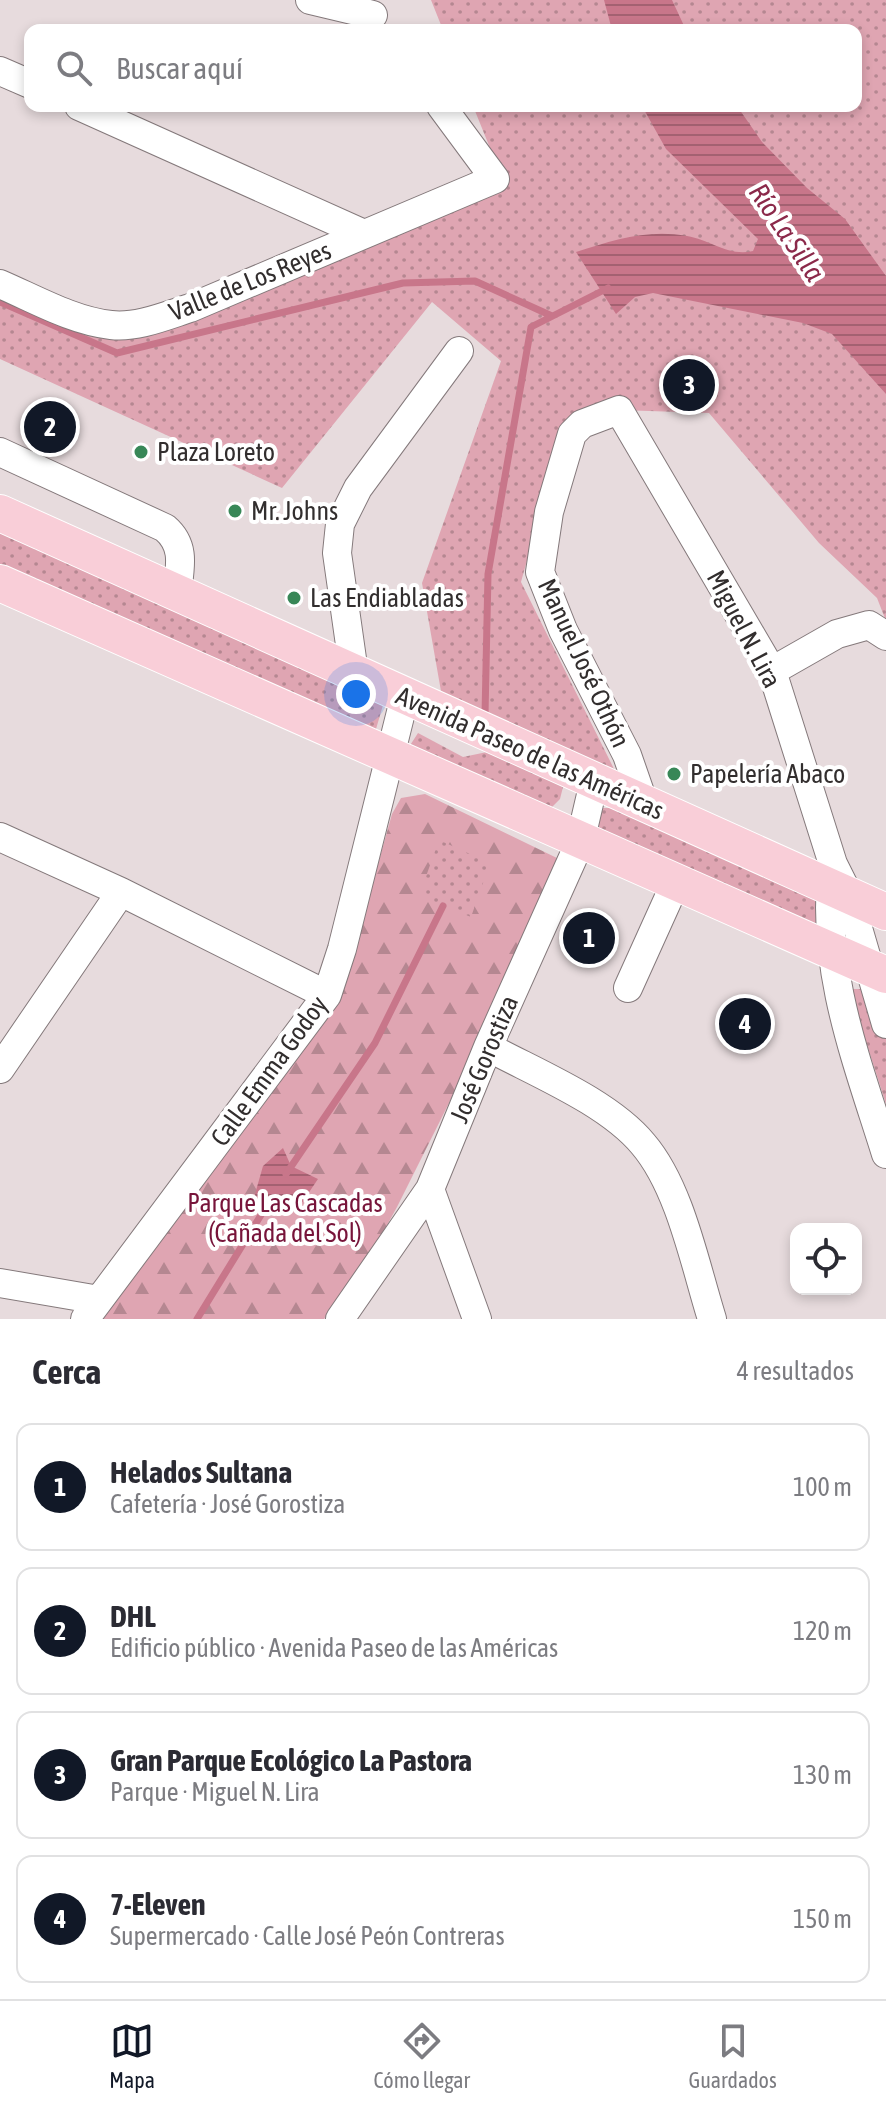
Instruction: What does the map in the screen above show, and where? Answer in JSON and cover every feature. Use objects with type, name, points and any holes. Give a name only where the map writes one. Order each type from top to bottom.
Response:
[{"type":"main road","name":"Avenida Paseo de las Américas","points":[[0,513],[594,782],[837,882],[886,912]]},
{"type":"main road","points":[[0,583],[877,971]]},
{"type":"street","points":[[310,0],[373,15]]},
{"type":"street","points":[[0,71],[24,81]]},
{"type":"street","points":[[92,112],[364,234]]},
{"type":"street","name":"Valle de Los Reyes","points":[[0,284],[79,317],[112,325],[145,322],[190,308],[495,179],[445,112]]},
{"type":"street","points":[[354,673],[337,553],[340,524],[358,488],[459,351]]},
{"type":"street","name":"Miguel N. Lira","points":[[619,410],[772,671],[837,882]]},
{"type":"street","name":"Manuel José Othón","points":[[619,410],[582,424],[572,434],[549,512],[540,572],[563,630],[627,755],[644,804]]},
{"type":"street","points":[[0,452],[165,528],[175,536],[180,548],[177,592]]},
{"type":"street","points":[[772,671],[853,628],[869,625],[886,636]]},
{"type":"street","name":"Calle Emma Godoy","points":[[92,1309],[327,995],[342,949],[405,696]]},
{"type":"street","name":"José Gorostiza","points":[[340,1319],[430,1189],[488,1047],[580,842],[594,782]]},
{"type":"street","points":[[0,837],[121,892],[327,995]]},
{"type":"street","points":[[837,882],[831,952],[838,1002],[886,1154]]},
{"type":"street","points":[[837,882],[877,971],[886,1024]]},
{"type":"street","points":[[628,988],[675,884]]},
{"type":"street","points":[[0,1069],[121,892]]},
{"type":"street","points":[[488,1047],[609,1114],[642,1142],[657,1162],[672,1196],[712,1319]]},
{"type":"street","points":[[430,1189],[477,1319]]},
{"type":"street","points":[[0,1283],[92,1309]]},
{"type":"green space","points":[[431,0],[886,0],[886,621],[877,598],[819,543],[709,413],[619,410],[561,438],[521,582],[617,775],[442,697],[422,583],[501,361],[432,302],[282,488],[0,359],[0,302],[96,335],[505,185],[475,112],[862,112],[862,24],[441,24]]},
{"type":"green space","points":[[0,529],[183,609],[383,705],[374,736],[0,569]]},
{"type":"green space","points":[[418,733],[463,757],[487,752],[564,783],[560,799],[548,811],[407,750]]},
{"type":"green space","name":"Parque Las Cascadas (Cañada del Sol)","points":[[425,794],[559,859],[451,1099],[370,1256],[324,1319],[95,1319],[343,989],[392,814],[401,798]]},
{"type":"green space","points":[[600,808],[611,808],[826,903],[826,936],[599,835],[594,814]]},
{"type":"green space","points":[[439,840],[490,863],[471,917],[419,896]]},
{"type":"green space","points":[[849,989],[871,989],[886,1036],[886,1104]]},
{"type":"water","points":[[604,0],[672,0],[683,24],[610,24]]},
{"type":"water","name":"Río La Silla","points":[[645,112],[741,112],[762,142],[807,188],[845,219],[886,276],[886,394],[832,334],[803,323],[653,293],[635,297],[616,314],[576,252],[617,240],[658,234],[687,236],[736,252],[753,251],[758,239],[666,149]]},
{"type":"water","points":[[283,1148],[291,1166],[318,1179],[297,1210],[271,1216],[253,1201],[263,1166]]},
{"type":"waterway","points":[[0,302],[117,353],[403,283],[475,281],[552,316]]},
{"type":"waterway","points":[[485,715],[488,574],[531,327],[608,288]]},
{"type":"waterway","points":[[286,1174],[375,1043],[443,906]]},
{"type":"waterway","points":[[197,1319],[269,1202]]},
{"type":"place","name":"Gran Parque Ecológico La Pastora","points":[[689,385]]},
{"type":"place","name":"DHL","points":[[50,427]]},
{"type":"place","name":"Plaza Loreto","points":[[141,452]]},
{"type":"place","name":"Mr. Johns","points":[[235,511]]},
{"type":"place","name":"Las Endiabladas","points":[[294,598]]},
{"type":"place","name":"Papelería Abaco","points":[[674,774]]},
{"type":"place","name":"Helados Sultana","points":[[589,938]]},
{"type":"place","name":"7-Eleven","points":[[745,1024]]}]
